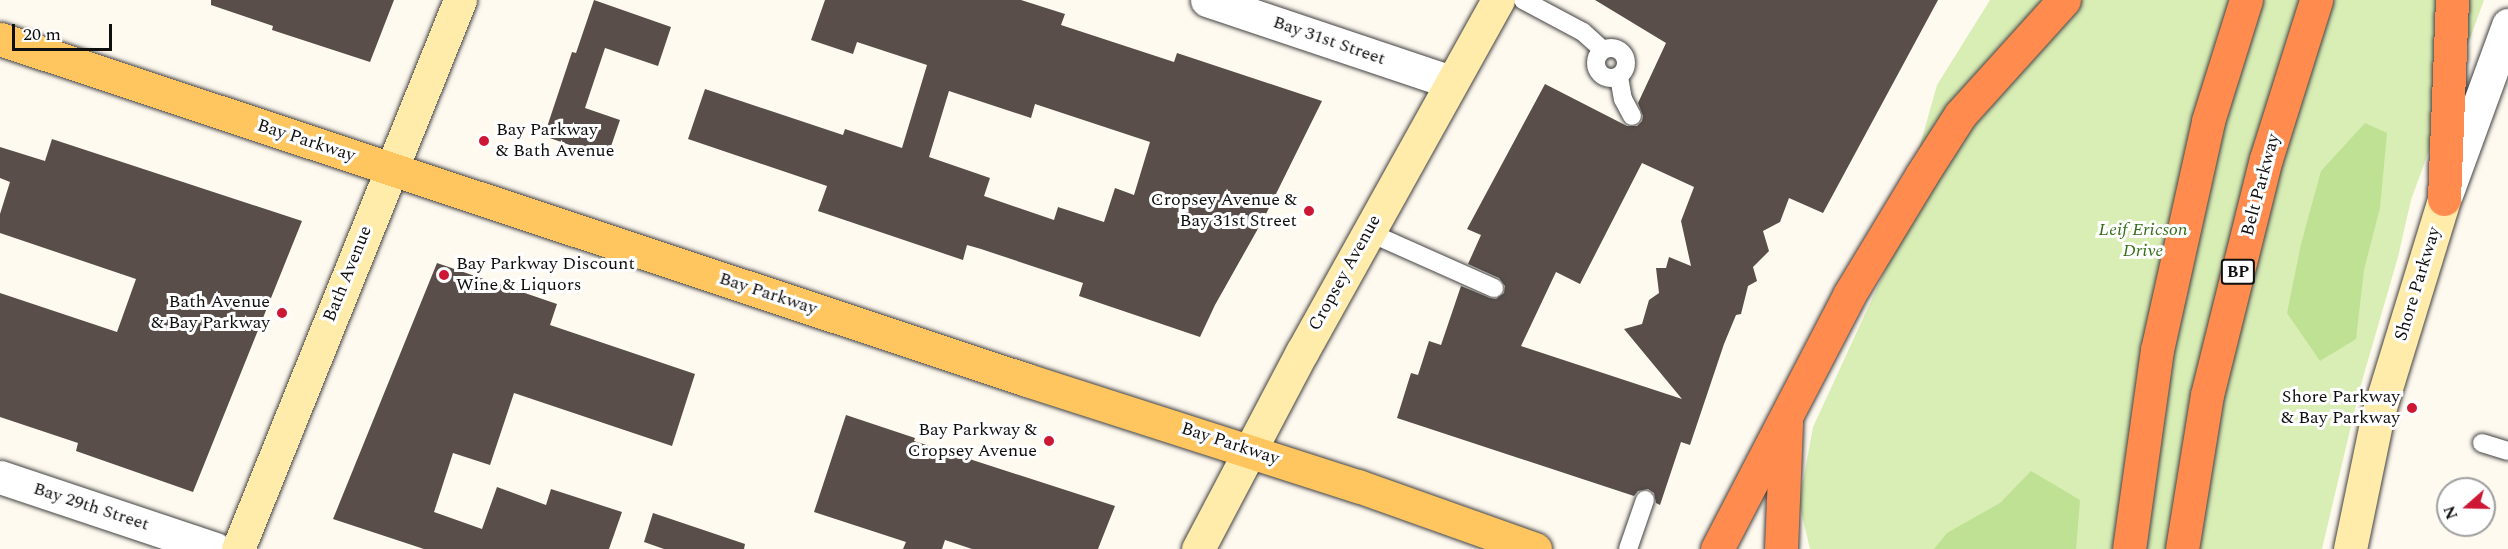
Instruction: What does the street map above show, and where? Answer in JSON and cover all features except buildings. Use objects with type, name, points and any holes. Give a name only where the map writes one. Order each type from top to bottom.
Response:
[{"type":"highway","points":[[1717,549],[1786,411],[1849,294],[1960,115],[2064,0]]},
{"type":"highway","points":[[2129,549],[2157,350],[2208,122],[2246,0]]},
{"type":"highway","name":"Belt Parkway","points":[[2182,549],[2207,396],[2266,159],[2316,0]]},
{"type":"highway","points":[[2444,199],[2452,0]]},
{"type":"highway","points":[[1781,549],[1786,411]]},
{"type":"main road","name":"Bath Avenue","points":[[238,549],[460,0]]},
{"type":"main road","name":"Cropsey Avenue","points":[[1198,549],[1249,450],[1368,232],[1498,0]]},
{"type":"main road","name":"Bay Parkway","points":[[0,39],[1016,376],[1249,450],[1535,549]]},
{"type":"main road","name":"Shore Parkway","points":[[2350,549],[2378,414],[2444,199]]},
{"type":"street","name":"Bay 31st Street","points":[[1207,0],[1451,82]]},
{"type":"street","name":"Shore Parkway","points":[[2444,199],[2508,24]]},
{"type":"street","name":"Bay 29th Street","points":[[0,477],[215,549]]},
{"type":"lane","points":[[1523,0],[1591,37],[1603,50],[1611,47],[1619,50],[1625,56],[1627,63],[1619,77],[1623,99],[1632,116]]},
{"type":"lane","points":[[1368,232],[1494,288]]},
{"type":"lane","points":[[2482,443],[2508,452]]},
{"type":"lane","points":[[1628,549],[1645,500]]},
{"type":"green space","name":"Leif Ericson Drive","points":[[1990,0],[2484,0],[2411,200],[2398,257],[2360,388],[2322,549],[1810,549],[1799,503],[1813,427],[1884,273],[1937,85]]},
{"type":"green space","points":[[2365,123],[2387,133],[2380,208],[2364,270],[2356,339],[2320,361],[2287,313],[2301,244],[2321,171]]},
{"type":"green space","points":[[2031,471],[2080,500],[2076,549],[1934,549],[1947,533],[2000,503]]},
{"type":"place","name":"Bay Parkway & Bath Avenue","points":[[484,141]]},
{"type":"place","name":"Cropsey Avenue & Bay 31st Street","points":[[1309,211]]},
{"type":"place","name":"Bay Parkway Discount Wine & Liquors","points":[[444,275]]},
{"type":"place","name":"Bath Avenue & Bay Parkway","points":[[282,313]]},
{"type":"place","name":"Shore Parkway & Bay Parkway","points":[[2412,408]]},
{"type":"place","name":"Bay Parkway & Cropsey Avenue","points":[[1049,441]]}]
